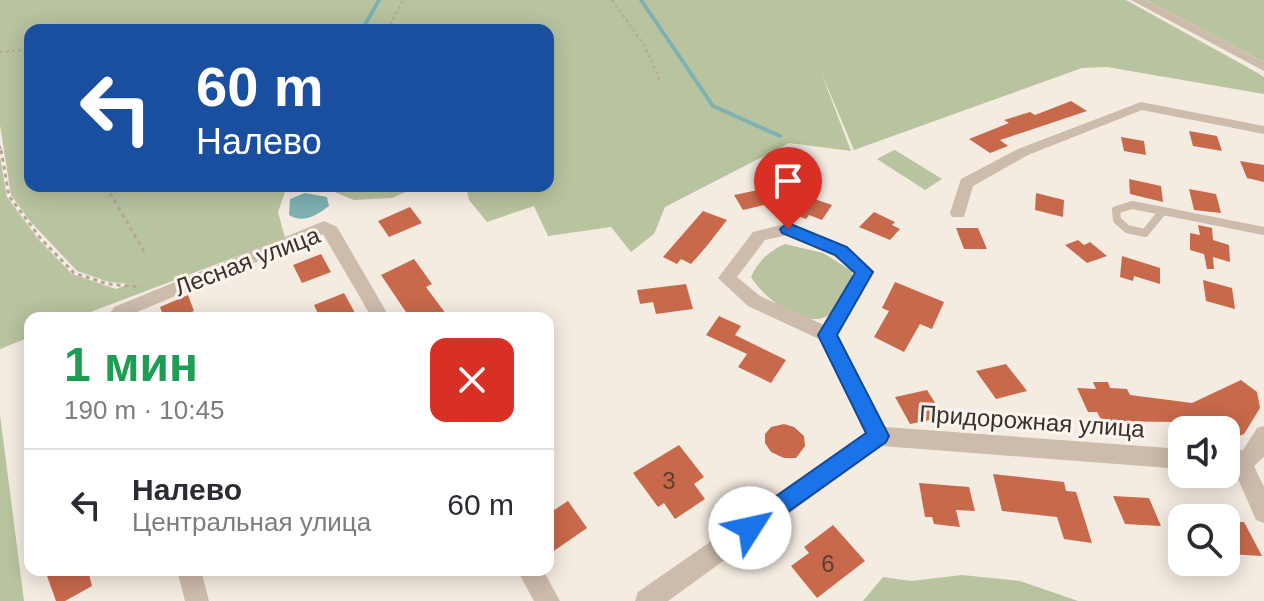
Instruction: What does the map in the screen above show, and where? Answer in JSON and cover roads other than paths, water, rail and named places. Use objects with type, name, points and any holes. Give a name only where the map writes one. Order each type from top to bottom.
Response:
[{"type":"street","points":[[1137,0],[1264,67]]},
{"type":"street","points":[[958,213],[966,183],[1023,152],[1141,106],[1264,130]]},
{"type":"street","name":"Лесная улица","points":[[120,312],[324,227],[331,231],[378,312]]},
{"type":"street","points":[[647,601],[879,436],[828,335],[754,301],[727,278],[759,236],[788,229],[841,251],[865,272],[828,335]]},
{"type":"street","points":[[1240,461],[1256,455],[1264,435]]},
{"type":"street","name":"Придорожная улица","points":[[879,436],[1168,458]]},
{"type":"street","points":[[1240,473],[1264,512]]},
{"type":"street","points":[[191,576],[197,601]]},
{"type":"street","points":[[533,576],[548,601]]},
{"type":"lane","points":[[1163,211],[1145,233],[1127,229],[1117,220],[1116,210],[1132,205],[1163,211],[1264,231]]},
{"type":"water","points":[[305,193],[327,197],[329,206],[315,215],[294,218],[289,215],[290,199]]},
{"type":"waterway","points":[[365,24],[379,0]]},
{"type":"waterway","points":[[641,0],[713,106],[780,136]]}]
